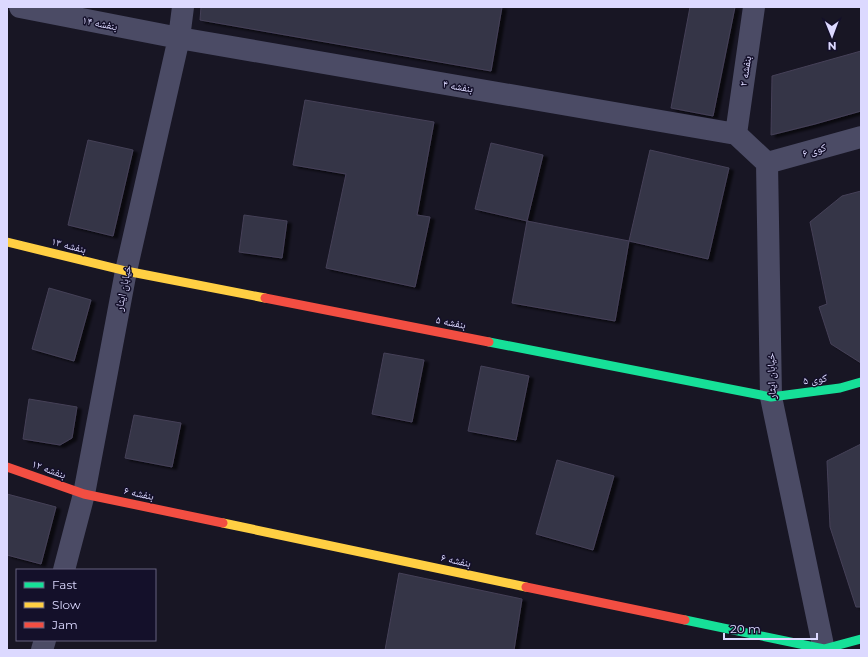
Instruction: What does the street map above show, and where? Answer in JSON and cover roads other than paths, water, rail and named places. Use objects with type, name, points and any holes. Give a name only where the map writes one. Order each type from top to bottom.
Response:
[{"type":"street","name":"بنفشه ۱۴","points":[[20,7],[179,38]]},
{"type":"street","name":"خیابان ایثار","points":[[64,569],[84,494],[126,271],[179,38],[183,7]]},
{"type":"street","name":"بنفشه ۲","points":[[736,134],[754,7]]},
{"type":"street","name":"بنفشه ۴","points":[[179,38],[736,134]]},
{"type":"street","points":[[736,134],[767,163]]},
{"type":"street","name":"کوی ۶","points":[[767,163],[861,136]]},
{"type":"street","name":"خیابان ایثار","points":[[767,163],[771,397],[824,649]]},
{"type":"street","name":"بنفشه ۱۳","points":[[7,242],[126,271]]},
{"type":"street","name":"بنفشه ۵","points":[[126,271],[771,397]]},
{"type":"street","name":"کوی ۵","points":[[771,397],[840,388],[861,382]]},
{"type":"street","name":"بنفشه ۱۲","points":[[7,467],[84,494]]},
{"type":"street","name":"بنفشه ۶","points":[[84,494],[824,649]]},
{"type":"street","points":[[824,649],[861,639]]}]
